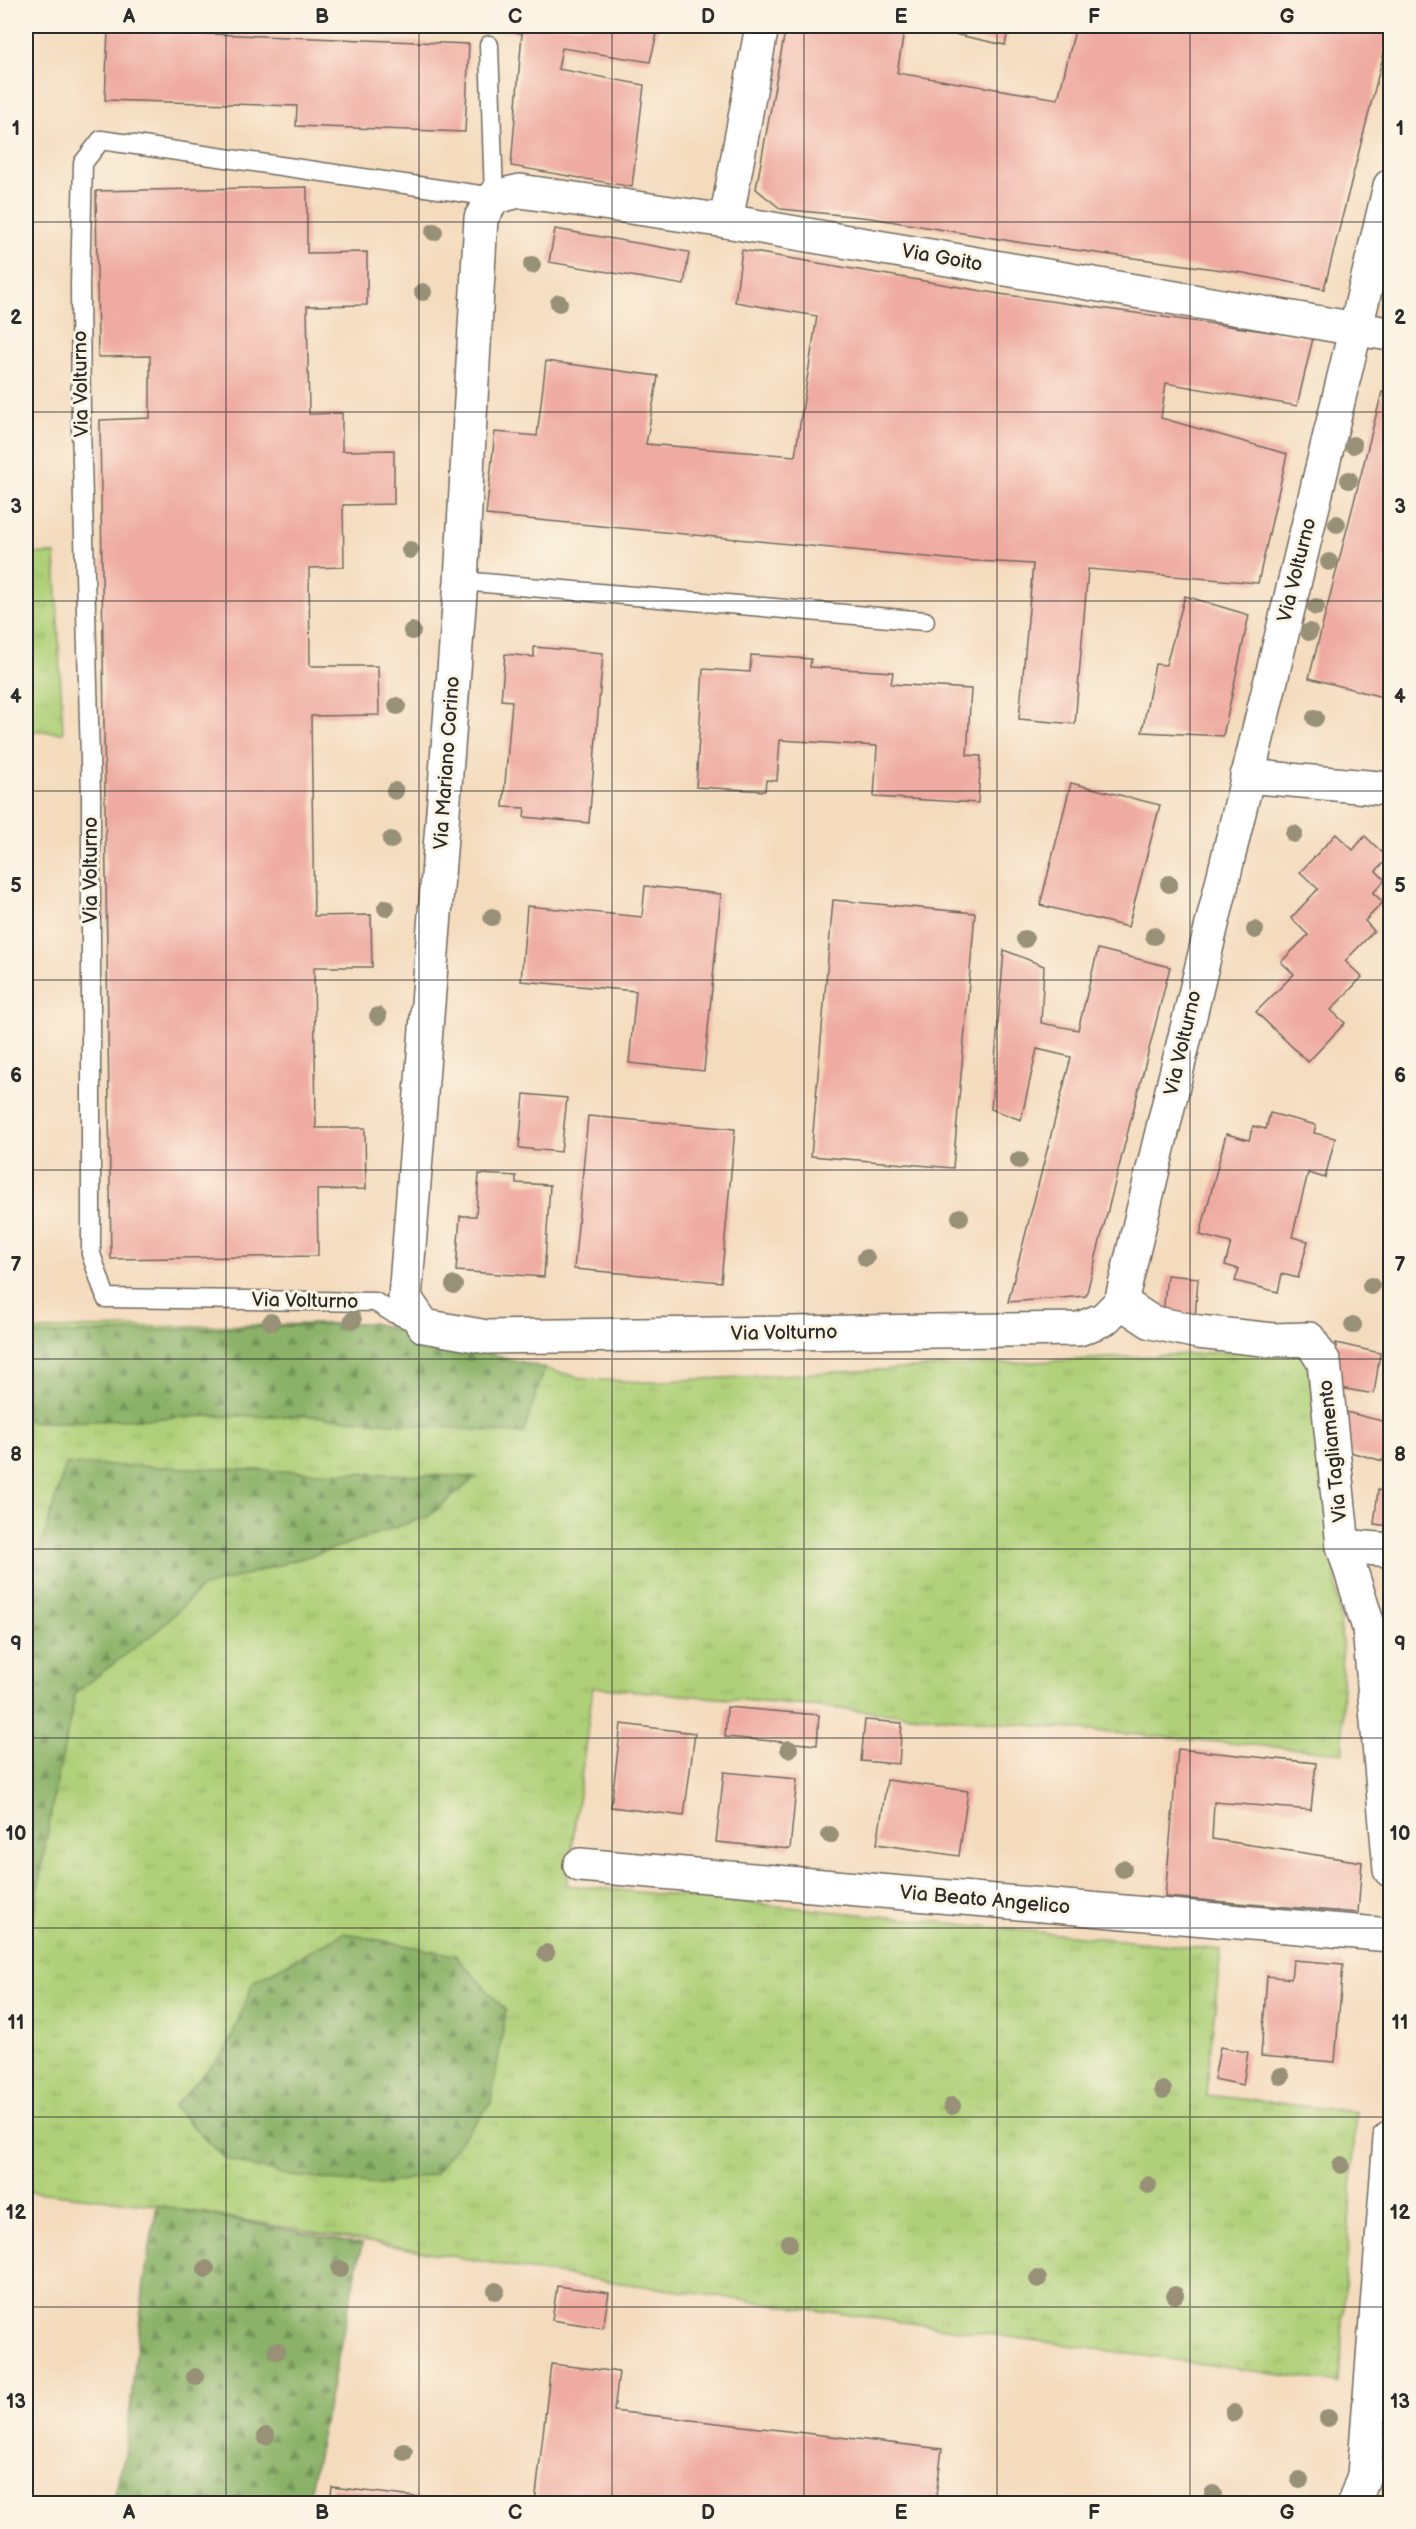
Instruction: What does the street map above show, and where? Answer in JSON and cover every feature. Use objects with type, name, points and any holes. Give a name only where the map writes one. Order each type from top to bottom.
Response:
[{"type":"street","points":[[726,221],[762,26]]},
{"type":"street","name":"Via Volturno","points":[[424,1326],[487,1337],[1079,1329],[1104,1319],[1121,1302],[1390,186]]},
{"type":"street","name":"Via Goito","points":[[494,197],[520,191],[726,221],[1390,334]]},
{"type":"street","name":"Via Mariano Corino","points":[[424,1326],[405,1298],[461,581],[481,218],[494,197]]},
{"type":"street","points":[[1247,776],[1390,789]]},
{"type":"street","name":"Via Tagliamento","points":[[1121,1302],[1150,1322],[1198,1332],[1273,1340],[1309,1339],[1324,1362],[1343,1546]]},
{"type":"street","points":[[1390,1550],[1343,1546],[1369,1628],[1390,1870]]},
{"type":"street","name":"Via Beato Angelico","points":[[580,1865],[1390,1935]]},
{"type":"street","points":[[1354,2504],[1364,2475],[1390,2138]]},
{"type":"lane","points":[[489,45],[494,197]]},
{"type":"lane","name":"Via Volturno","points":[[424,1326],[393,1313],[375,1302],[106,1298],[91,1254],[92,796],[81,425],[82,164],[101,140],[494,197]]},
{"type":"lane","points":[[461,581],[925,621]]},
{"type":"green space","points":[[26,553],[55,554],[63,733],[26,730]]},
{"type":"green space","points":[[372,1323],[585,1379],[644,1382],[1306,1348],[1333,1547],[1342,1643],[1343,1753],[593,1687],[567,1885],[1221,1950],[1206,2095],[1356,2112],[1339,2383],[543,2272],[157,2205],[26,2191],[26,1331]]},
{"type":"green space","points":[[372,1323],[545,1368],[523,1434],[310,1416],[212,1416],[72,1422],[31,1422],[26,1418],[26,1335]]},
{"type":"green space","points":[[66,1464],[476,1477],[429,1516],[323,1552],[201,1588],[158,1630],[76,1692],[54,1795],[26,1959],[26,1596]]},
{"type":"green space","points":[[344,1933],[455,1955],[506,2011],[491,2103],[434,2174],[380,2185],[290,2176],[226,2159],[173,2107],[226,2050],[254,1981]]},
{"type":"green space","points":[[157,2205],[362,2244],[307,2503],[111,2503],[125,2455],[144,2282]]},
{"type":"building","points":[[417,26],[659,26],[650,62],[562,48],[558,69],[644,85],[632,187],[511,166],[522,33]]},
{"type":"building","points":[[786,26],[905,26],[897,73],[1058,99],[1076,26],[1390,26],[1390,29],[1324,289],[1244,273],[1023,243],[871,218],[781,209],[756,189]]},
{"type":"building","points":[[950,26],[1009,26],[1005,45],[949,33]]},
{"type":"building","points":[[108,30],[469,44],[465,132],[296,126],[297,106],[105,100]]},
{"type":"building","points":[[307,187],[307,253],[367,252],[367,305],[307,306],[309,414],[342,413],[342,451],[394,450],[394,504],[343,505],[344,567],[309,568],[310,666],[378,666],[379,715],[311,716],[314,916],[371,915],[372,967],[314,967],[316,1128],[365,1128],[366,1189],[317,1190],[318,1256],[111,1259],[100,420],[150,418],[150,356],[98,357],[96,191]]},
{"type":"building","points":[[555,229],[689,252],[684,285],[549,262]]},
{"type":"building","points":[[742,250],[1000,294],[1313,338],[1297,406],[1166,383],[1161,418],[1287,454],[1258,583],[1088,569],[1075,724],[1019,719],[1033,564],[958,560],[486,515],[495,432],[537,436],[546,361],[658,376],[646,444],[795,456],[817,316],[735,302]]},
{"type":"building","points":[[1382,392],[1390,394],[1390,699],[1309,678]]},
{"type":"building","points":[[1185,596],[1249,615],[1223,736],[1142,732],[1155,664],[1166,665]]},
{"type":"building","points":[[534,647],[603,653],[589,823],[524,817],[525,808],[503,807],[512,701],[501,700],[505,654],[534,657]]},
{"type":"building","points":[[751,655],[811,659],[810,667],[893,672],[891,684],[971,689],[967,755],[981,756],[978,803],[874,797],[877,746],[780,740],[777,781],[766,780],[765,791],[696,787],[703,669],[750,672]]},
{"type":"building","points":[[1071,783],[1160,805],[1128,927],[1040,905]]},
{"type":"building","points":[[1336,834],[1353,850],[1365,836],[1388,858],[1376,871],[1385,880],[1373,893],[1383,902],[1365,921],[1374,931],[1345,961],[1362,977],[1331,1010],[1345,1023],[1308,1062],[1256,1012],[1294,974],[1281,962],[1308,935],[1291,918],[1318,889],[1300,872]]},
{"type":"building","points":[[645,886],[721,894],[704,1071],[629,1063],[636,991],[521,981],[527,906],[642,917]]},
{"type":"building","points":[[833,900],[975,913],[953,1168],[811,1156]]},
{"type":"building","points":[[1098,949],[1170,967],[1086,1296],[1008,1302],[1071,1057],[1037,1049],[1021,1120],[991,1109],[1004,950],[1044,966],[1041,1023],[1078,1030]]},
{"type":"building","points":[[524,1094],[567,1098],[561,1152],[519,1148]]},
{"type":"building","points":[[1270,1113],[1316,1125],[1314,1133],[1335,1138],[1325,1178],[1308,1173],[1292,1237],[1308,1241],[1298,1278],[1282,1274],[1278,1292],[1235,1281],[1239,1269],[1225,1265],[1231,1243],[1200,1235],[1226,1134],[1249,1140],[1253,1126],[1266,1129]]},
{"type":"building","points":[[588,1116],[735,1129],[721,1282],[574,1269]]},
{"type":"building","points":[[479,1174],[516,1176],[516,1183],[550,1185],[544,1277],[456,1271],[460,1216],[476,1216]]},
{"type":"building","points":[[1167,1275],[1198,1278],[1195,1318],[1163,1315]]},
{"type":"building","points":[[1336,1343],[1380,1353],[1374,1394],[1340,1388]]},
{"type":"building","points":[[1342,1411],[1390,1423],[1383,1461],[1346,1451]]},
{"type":"building","points":[[1378,1490],[1390,1492],[1390,1526],[1374,1524]]},
{"type":"building","points":[[727,1707],[819,1715],[817,1745],[725,1737]]},
{"type":"building","points":[[865,1720],[902,1723],[899,1764],[861,1761]]},
{"type":"building","points":[[621,1724],[695,1733],[684,1816],[611,1807]]},
{"type":"building","points":[[1178,1749],[1316,1763],[1311,1810],[1214,1802],[1212,1839],[1362,1862],[1358,1913],[1165,1897]]},
{"type":"building","points":[[724,1772],[797,1779],[790,1849],[716,1842]]},
{"type":"building","points":[[887,1780],[968,1791],[959,1856],[877,1844]]},
{"type":"building","points":[[1293,1960],[1343,1964],[1335,2062],[1261,2056],[1267,1976],[1291,1979]]},
{"type":"building","points":[[1220,2047],[1248,2052],[1243,2085],[1214,2079]]},
{"type":"building","points":[[557,2286],[609,2293],[603,2328],[552,2320]]},
{"type":"building","points":[[551,2364],[619,2372],[614,2411],[942,2449],[935,2504],[535,2504]]},
{"type":"building","points":[[332,2487],[455,2502],[455,2504],[330,2504]]}]
